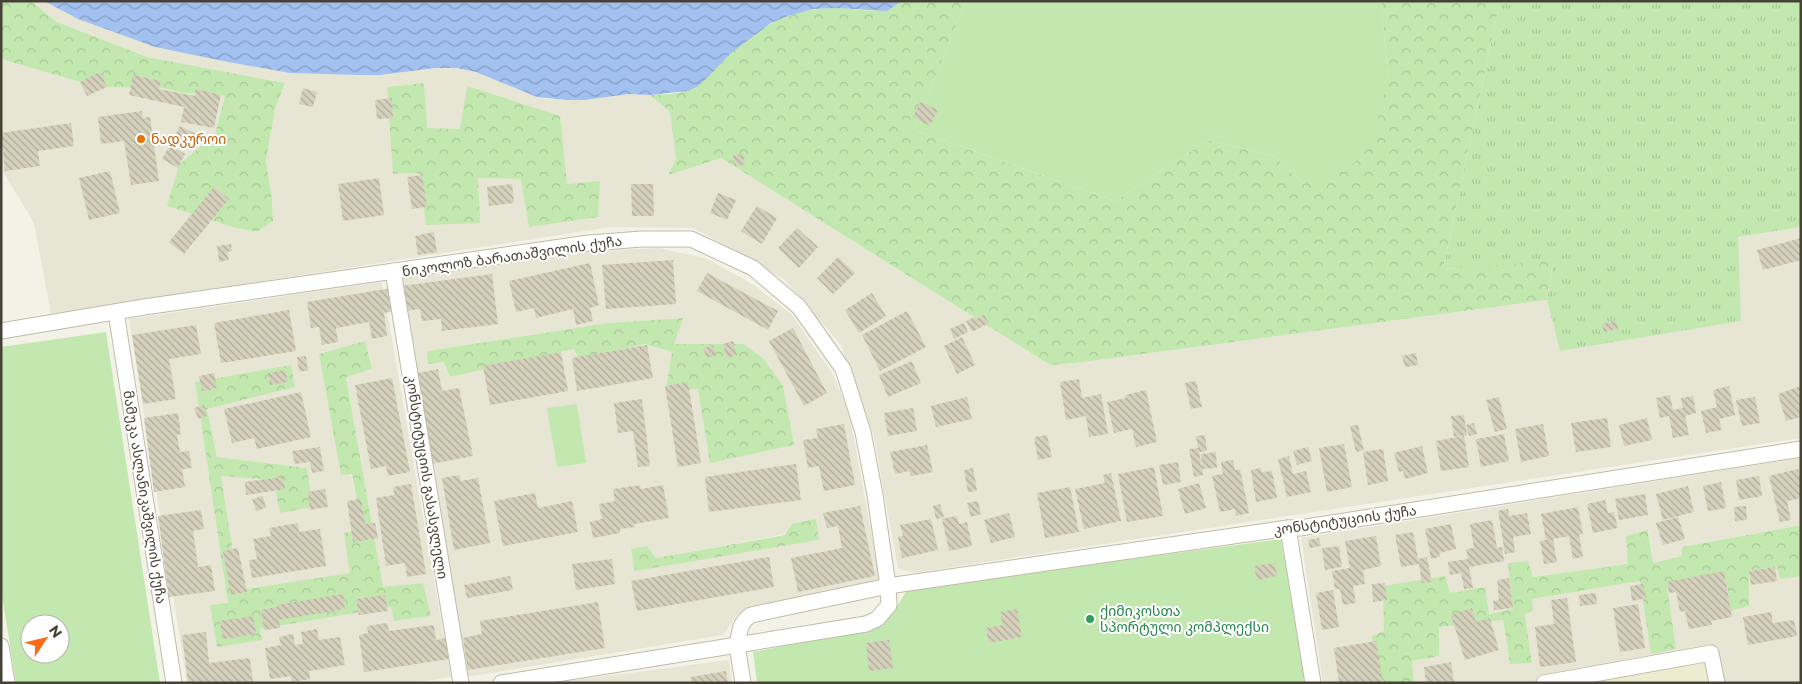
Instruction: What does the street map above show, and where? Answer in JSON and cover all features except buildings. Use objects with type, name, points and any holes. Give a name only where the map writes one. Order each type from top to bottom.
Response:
[{"type":"street","name":"ნიკოლოზ ბარათაშვილის ქუჩა","points":[[1,331],[116,312],[589,243],[651,239],[691,239],[753,268],[799,307],[842,369],[863,432],[875,495],[888,586]]},
{"type":"street","name":"კონსტიტუციის გასასვლელი","points":[[393,271],[461,683]]},
{"type":"street","name":"მამუკა ასლანიკაშვილის ქუჩა","points":[[116,312],[174,683]]},
{"type":"street","name":"კონსტიტუციის ქუჩა","points":[[737,645],[741,626],[744,620],[751,615],[888,586],[1288,528],[1300,528],[1801,449]]},
{"type":"street","points":[[1288,528],[1313,683]]},
{"type":"street","points":[[501,683],[866,624],[877,619],[889,605],[888,586]]},
{"type":"street","points":[[737,645],[743,683]]},
{"type":"street","points":[[1,646],[7,683]]},
{"type":"street","points":[[1544,683],[1712,653],[1717,683]]},
{"type":"shaded area","points":[[31,1],[44,1],[78,19],[155,47],[290,73],[380,75],[435,68],[457,68],[476,72],[546,99],[584,100],[629,94],[650,95],[670,112],[676,159],[668,174],[721,158],[1050,365],[1547,300],[1560,351],[1741,320],[1737,237],[1801,227],[1801,438],[913,573],[898,568],[873,433],[841,345],[785,280],[694,228],[611,227],[51,314],[34,223],[1,168],[1,59],[97,87],[163,88],[183,93],[205,93],[226,96],[215,134],[179,165],[195,215],[236,228],[257,232],[273,220],[266,161],[275,109],[285,83],[147,57],[57,22]],"holes":[[[423,83],[427,128],[460,129],[467,86],[567,184],[521,179],[477,178],[419,173],[394,174],[387,87]]]},
{"type":"shaded area","points":[[658,248],[705,258],[754,285],[792,315],[834,376],[850,417],[880,580],[748,607],[737,615],[723,635],[473,676],[465,675],[403,277],[590,251]],"holes":[[[682,318],[674,344],[743,344],[672,352],[645,344],[579,359],[574,349],[450,377],[444,362],[428,351],[608,323]],[[816,519],[819,540],[635,570],[647,546],[656,558],[785,534]]]},
{"type":"shaded area","points":[[382,282],[451,677],[413,683],[187,683],[129,319]],"holes":[[[319,354],[346,376],[383,588],[431,616],[394,621],[391,607],[259,629],[262,640],[228,603],[195,382],[295,387],[207,409],[217,457],[307,468],[313,507],[280,513],[275,480],[221,476],[239,590],[351,573],[345,533],[362,531],[351,473],[342,475]]]},
{"type":"shaded area","points":[[1801,458],[1801,525],[1682,547],[1682,556],[1653,563],[1649,530],[1629,564],[1532,577],[1509,563],[1514,609],[1384,632],[1378,683],[1323,683],[1301,538]]},
{"type":"shaded area","points":[[1778,567],[1780,578],[1801,576],[1801,683],[1414,683],[1412,661],[1439,656],[1439,627],[1503,620],[1510,664],[1532,662],[1525,613],[1532,599],[1640,581],[1651,654],[1676,649],[1667,584],[1726,574],[1731,611],[1749,606],[1749,571]]},
{"type":"shaded area","points":[[729,660],[732,683],[553,683]]},
{"type":"shaded area","points":[[1708,662],[1712,683],[1586,683]]},
{"type":"green space","points":[[1,1],[31,1],[57,22],[147,57],[285,83],[275,109],[266,161],[272,199],[273,221],[257,232],[236,228],[167,206],[179,165],[215,134],[225,96],[205,93],[183,93],[163,88],[97,87],[1,59]]},
{"type":"green space","points":[[902,1],[966,1],[914,130],[1115,201],[1208,140],[1274,156],[1304,184],[1388,76],[1381,1],[1500,1],[1443,269],[1553,261],[1547,300],[1050,365],[721,158],[668,175],[676,159],[670,112],[650,95],[679,93],[694,87],[743,42],[765,27],[788,16],[827,8],[886,9]]},
{"type":"green space","points":[[966,1],[1381,1],[1388,76],[1372,144],[1353,164],[1304,184],[1274,156],[1208,140],[1115,201],[914,130]]},
{"type":"green space","points":[[1500,1],[1801,1],[1801,227],[1738,237],[1741,321],[1560,351],[1547,300],[1553,262],[1443,269]]},
{"type":"green space","points":[[424,83],[427,128],[460,129],[467,86],[560,116],[567,184],[600,181],[598,217],[529,227],[521,179],[478,178],[480,223],[426,225],[419,173],[393,174],[387,87]]},
{"type":"green space","points":[[683,318],[674,344],[743,344],[763,358],[783,386],[794,445],[710,463],[698,389],[666,391],[672,352],[645,344],[579,359],[574,349],[450,377],[444,362],[428,364],[427,351],[608,323]]},
{"type":"green space","points":[[106,332],[160,683],[16,683],[1,589],[1,347]]},
{"type":"green space","points":[[365,341],[372,369],[346,377],[383,587],[423,583],[431,616],[394,621],[391,607],[260,629],[262,640],[217,647],[210,605],[228,603],[195,382],[291,365],[295,387],[207,409],[217,457],[307,468],[313,507],[280,513],[274,480],[221,476],[239,590],[350,573],[344,533],[362,530],[352,474],[341,475],[319,354]]},
{"type":"green space","points":[[577,404],[586,463],[557,467],[547,408]]},
{"type":"green space","points":[[816,519],[819,540],[635,571],[631,549],[647,546],[656,558],[785,535],[792,524]]},
{"type":"green space","points":[[1801,525],[1801,576],[1780,579],[1777,567],[1749,571],[1749,606],[1731,611],[1725,574],[1667,584],[1676,649],[1651,654],[1640,581],[1532,599],[1533,610],[1525,614],[1532,663],[1510,664],[1503,620],[1439,627],[1439,656],[1412,661],[1414,683],[1378,683],[1372,636],[1384,631],[1383,586],[1445,576],[1450,593],[1485,587],[1489,614],[1513,609],[1508,563],[1528,561],[1533,577],[1628,564],[1626,536],[1648,530],[1653,563],[1682,556],[1682,547]]},
{"type":"green space","name":"ქიმიკოსთა სპორტული კომპლექსი","points":[[1281,539],[1306,683],[757,683],[753,652],[874,629],[895,609],[908,589]]},
{"type":"water","points":[[44,1],[902,1],[887,11],[835,8],[814,9],[771,23],[731,53],[698,86],[688,91],[566,100],[537,97],[476,72],[457,68],[435,68],[380,75],[360,75],[290,73],[228,62],[155,47],[78,19]]},
{"type":"place","name":"ნადკუროი","points":[[141,139]]},
{"type":"place","name":"ქიმიკოსთა სპორტული კომპლექსი","points":[[1090,619]]}]
